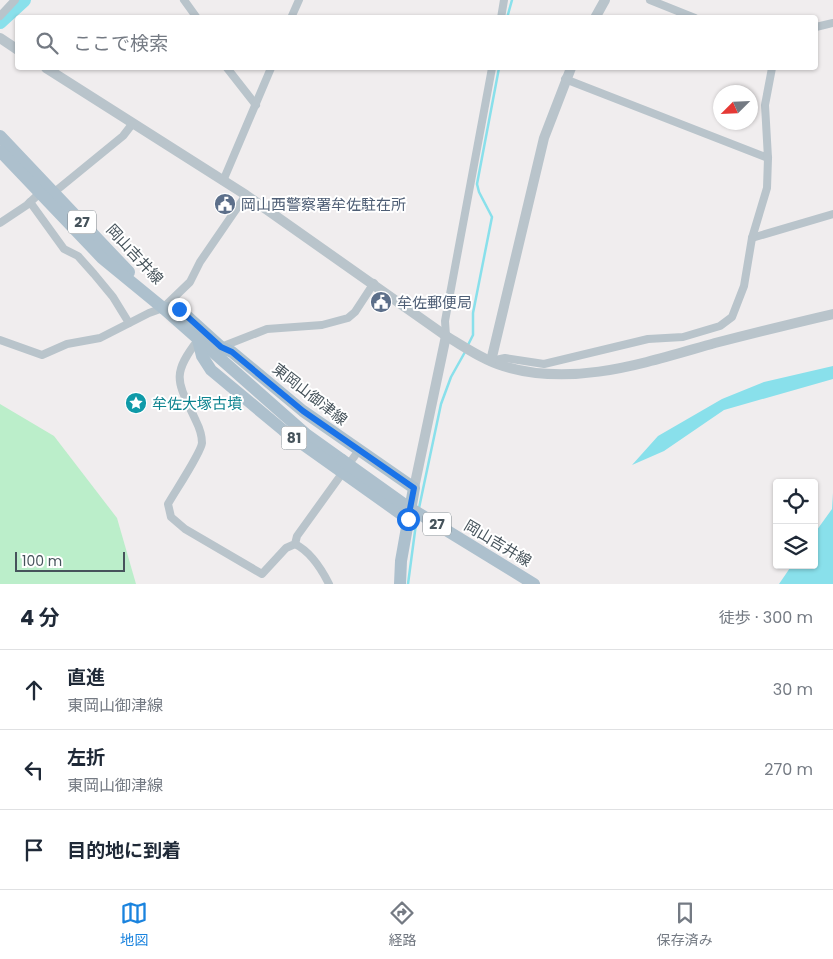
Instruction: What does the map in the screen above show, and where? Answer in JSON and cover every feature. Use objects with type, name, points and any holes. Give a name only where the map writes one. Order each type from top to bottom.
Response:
[{"type":"main road","name":"岡山吉井線","points":[[0,136],[43,194]]},
{"type":"main road","name":"岡山吉井線","points":[[0,151],[102,258],[163,308],[198,340],[218,351],[307,435],[405,505],[534,584]]},
{"type":"main road","name":"東岡山御津線","points":[[163,308],[179,309],[218,351],[232,352],[303,411],[414,488]]},
{"type":"main road","name":"81","points":[[198,340],[202,356],[211,370],[283,430],[408,519]]},
{"type":"main road","points":[[400,584],[401,561],[414,488]]},
{"type":"street","points":[[0,16],[15,0]]},
{"type":"street","points":[[184,0],[195,15]]},
{"type":"street","points":[[293,15],[299,0]]},
{"type":"street","points":[[502,15],[504,0]]},
{"type":"street","points":[[596,15],[604,0]]},
{"type":"street","points":[[650,0],[688,15]]},
{"type":"street","points":[[818,27],[833,24]]},
{"type":"street","points":[[0,38],[15,48]]},
{"type":"street","points":[[49,70],[246,195],[472,352],[504,366],[544,373],[574,375],[622,369],[833,314]]},
{"type":"street","points":[[229,70],[256,105]]},
{"type":"street","points":[[224,181],[270,70]]},
{"type":"street","points":[[414,488],[451,338],[445,321],[492,70]]},
{"type":"street","points":[[491,361],[544,138],[570,70]]},
{"type":"street","points":[[491,361],[505,358],[544,364],[648,339],[683,337],[720,326],[732,317],[744,286],[752,238],[767,188],[768,158],[765,106],[772,70]]},
{"type":"street","points":[[565,79],[768,158]]},
{"type":"street","points":[[0,223],[123,136],[133,123]]},
{"type":"street","points":[[43,194],[64,249],[78,256],[94,274],[114,297],[129,323]]},
{"type":"street","points":[[0,340],[42,355],[68,344],[100,338],[163,308],[190,282],[200,262],[246,195]]},
{"type":"street","points":[[752,238],[833,214]]},
{"type":"street","points":[[218,351],[267,329],[322,325],[348,318],[355,312],[374,283]]},
{"type":"street","points":[[198,340],[183,361],[180,373],[181,387],[199,428],[202,444],[168,504],[172,517],[185,529],[262,574],[286,548],[295,544],[304,548],[322,570],[328,584]]},
{"type":"street","points":[[295,544],[297,536],[359,450]]},
{"type":"green space","points":[[0,404],[54,436],[117,518],[136,584],[0,584]]},
{"type":"water","points":[[833,366],[833,379],[724,410],[664,451],[632,465],[658,436],[722,399],[764,382]]},
{"type":"water","points":[[833,493],[833,584],[779,584],[789,569],[818,569],[818,528],[832,509]]},
{"type":"waterway","points":[[0,22],[24,0]]},
{"type":"waterway","points":[[508,15],[512,0]]},
{"type":"waterway","points":[[467,347],[473,335],[473,313],[492,217],[477,184],[499,70]]},
{"type":"waterway","points":[[419,508],[441,404],[451,377],[465,352]]},
{"type":"waterway","points":[[408,584],[417,516]]},
{"type":"place","name":"岡山西警察署牟佐駐在所","points":[[225,204]]},
{"type":"place","name":"牟佐郵便局","points":[[381,302]]},
{"type":"place","name":"牟佐大塚古墳","points":[[136,403]]},
{"type":"route","points":[[179,309],[221,347],[232,352],[303,411],[414,488],[408,519]]}]
